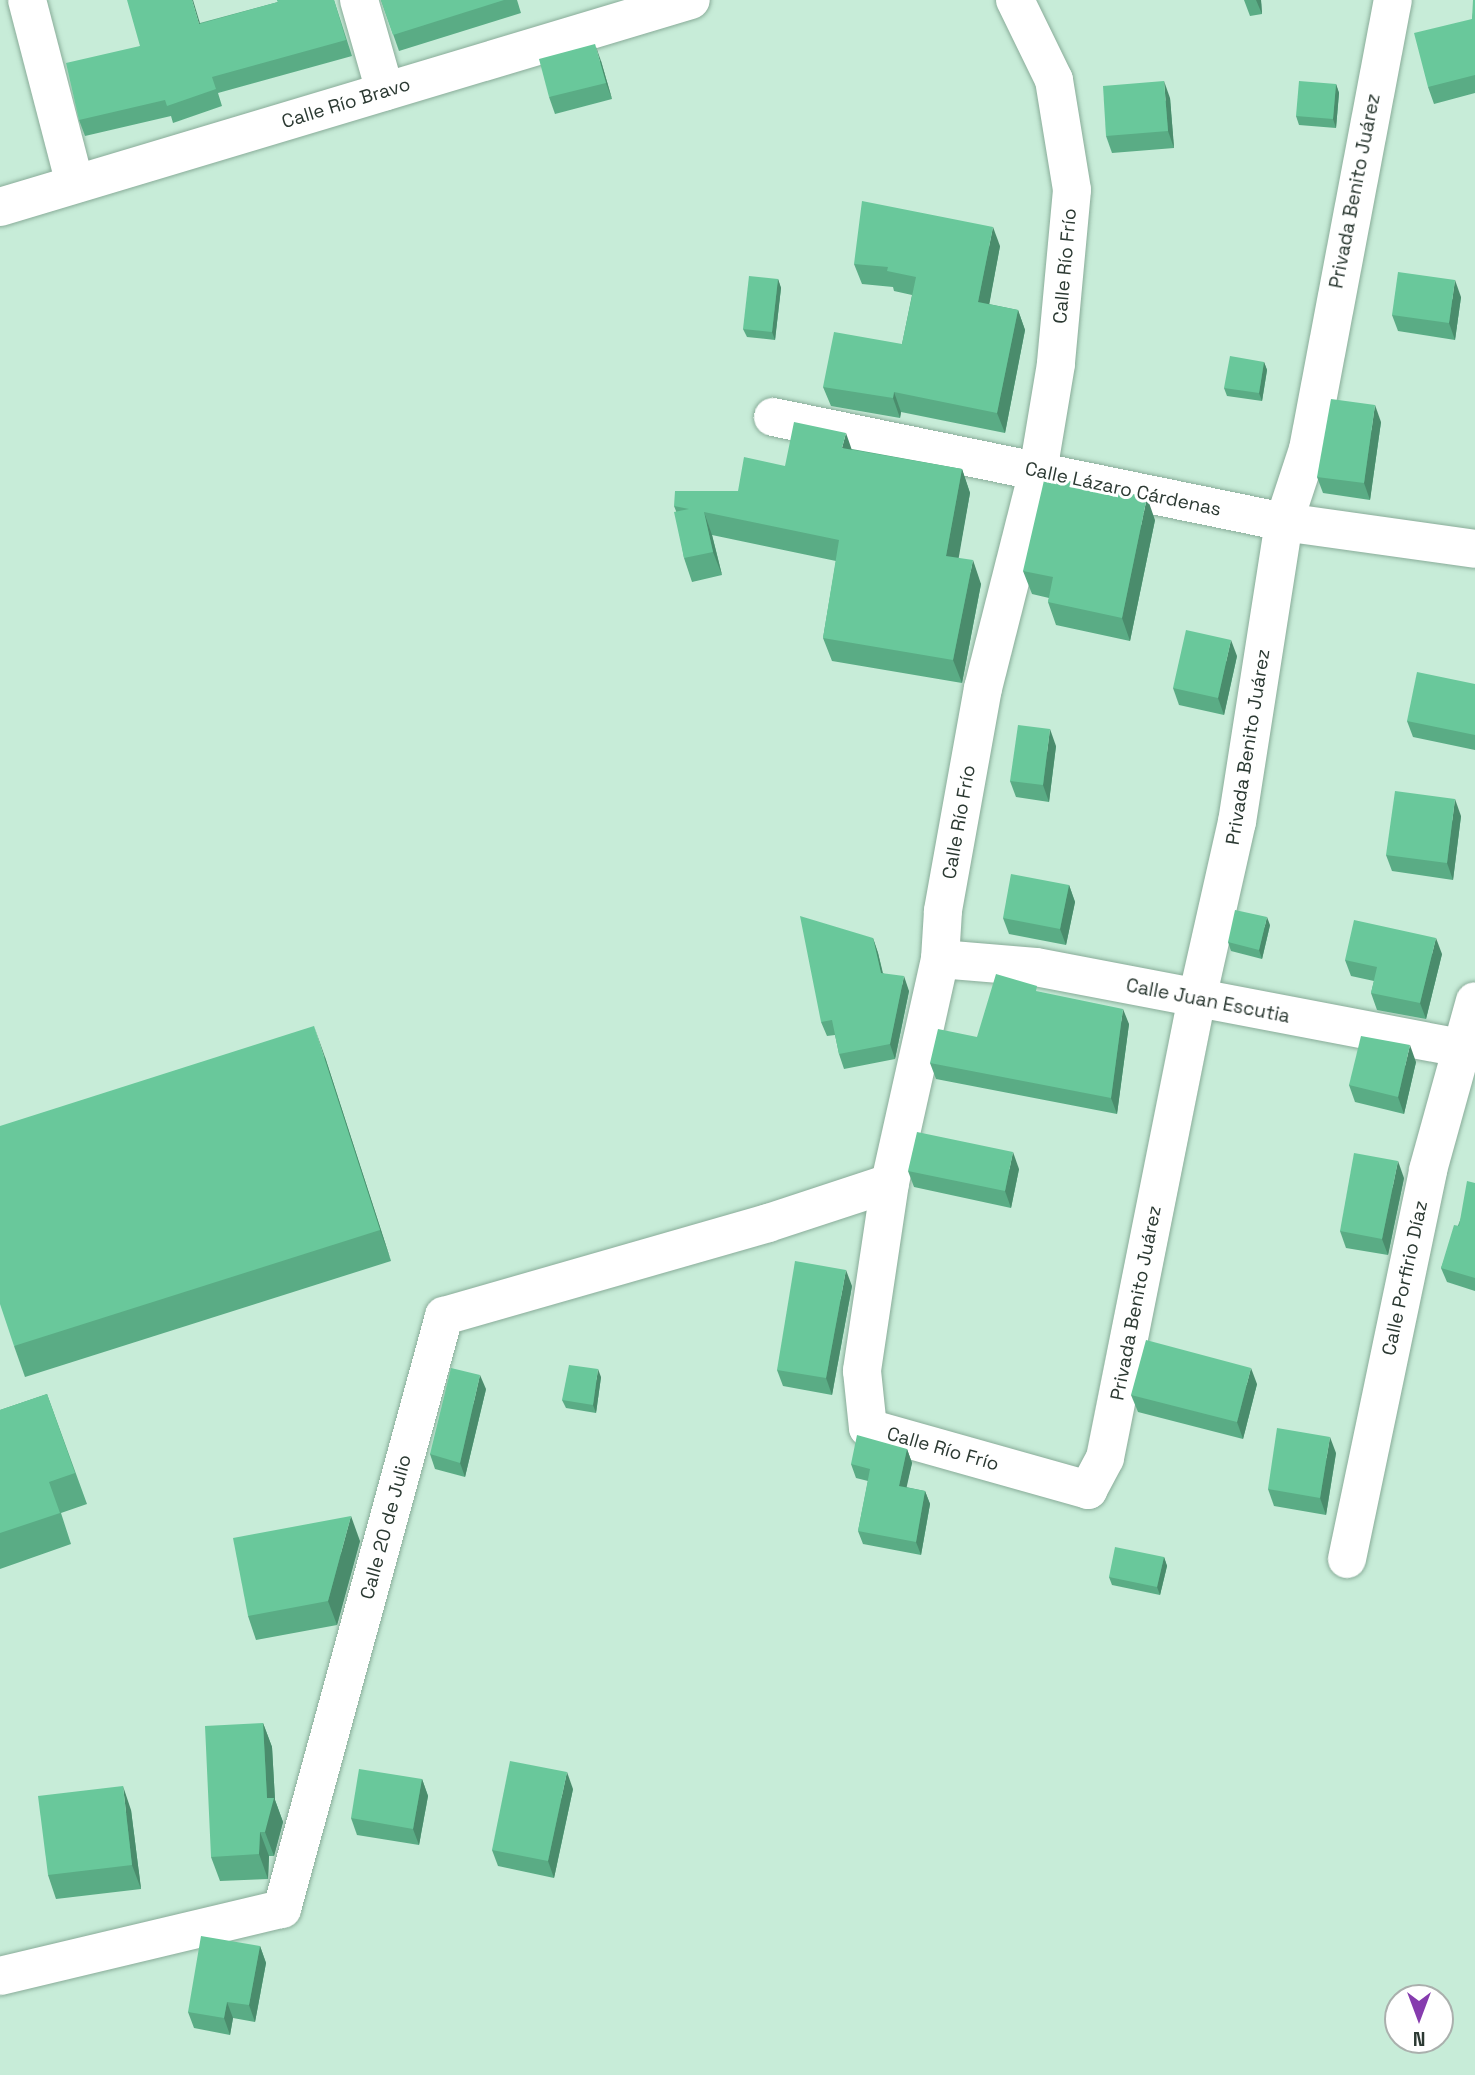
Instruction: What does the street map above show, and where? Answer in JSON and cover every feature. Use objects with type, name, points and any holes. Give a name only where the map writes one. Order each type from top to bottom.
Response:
[{"type":"street","points":[[27,0],[75,184]]},
{"type":"street","points":[[359,0],[384,92]]},
{"type":"street","name":"Calle Río Frío","points":[[1014,0],[1054,80],[1072,190],[1056,364],[1038,471],[983,688],[943,911],[940,959],[890,1183],[862,1371],[868,1428],[1088,1490]]},
{"type":"street","name":"Privada Benito Juárez","points":[[1088,1490],[1105,1458],[1197,999],[1237,822],[1284,523],[1308,449],[1392,0]]},
{"type":"street","name":"Calle Río Bravo","points":[[0,206],[384,92],[667,4]]},
{"type":"street","name":"Calle Lázaro Cárdenas","points":[[773,417],[1284,523],[1475,549]]},
{"type":"street","name":"Calle Juan Escutia","points":[[940,959],[1036,967],[1470,1050]]},
{"type":"street","name":"Calle Porfirio Díaz","points":[[1348,1559],[1428,1170],[1470,1050],[1475,1001]]},
{"type":"street","name":"Calle 20 de Julio","points":[[0,1976],[282,1909],[444,1316],[768,1223],[890,1183]]},
{"type":"building","points":[[127,0],[192,0],[199,24],[278,2],[277,0],[334,0],[346,40],[212,77],[216,89],[167,106],[165,100],[79,120],[66,63],[140,46]]},
{"type":"building","points":[[381,0],[504,0],[393,35]]},
{"type":"building","points":[[1473,0],[1475,75],[1428,87],[1414,33],[1472,19]]},
{"type":"building","points":[[595,44],[606,83],[549,97],[539,59]]},
{"type":"building","points":[[1164,81],[1168,131],[1106,136],[1103,86]]},
{"type":"building","points":[[1299,81],[1336,84],[1333,119],[1296,116]]},
{"type":"building","points":[[862,201],[993,227],[978,302],[1018,310],[997,413],[894,392],[893,398],[823,387],[834,332],[902,344],[916,277],[887,271],[888,267],[854,264]]},
{"type":"building","points":[[1398,272],[1455,280],[1449,323],[1392,315]]},
{"type":"building","points":[[749,276],[778,279],[772,332],[743,329]]},
{"type":"building","points":[[1230,356],[1264,362],[1259,393],[1224,388]]},
{"type":"building","points":[[1331,399],[1375,405],[1364,483],[1317,477]]},
{"type":"building","points":[[794,422],[846,433],[842,448],[962,469],[946,556],[973,560],[953,660],[823,638],[839,540],[704,512],[713,552],[684,558],[674,512],[689,509],[674,506],[675,491],[738,491],[744,457],[785,466]]},
{"type":"building","points":[[1045,476],[1147,497],[1122,618],[1048,602],[1053,577],[1023,571]]},
{"type":"building","points":[[1186,630],[1231,640],[1218,698],[1173,688]]},
{"type":"building","points":[[1417,672],[1475,684],[1475,735],[1407,721]]},
{"type":"building","points":[[1018,725],[1050,729],[1043,785],[1010,781]]},
{"type":"building","points":[[1395,791],[1455,799],[1447,863],[1386,855]]},
{"type":"building","points":[[1011,874],[1069,885],[1060,929],[1003,918]]},
{"type":"building","points":[[1235,910],[1267,917],[1259,950],[1228,942]]},
{"type":"building","points":[[800,916],[873,938],[881,973],[904,976],[890,1044],[839,1054],[832,1020],[821,1022]]},
{"type":"building","points":[[1354,920],[1436,938],[1420,1003],[1371,993],[1377,967],[1345,960]]},
{"type":"building","points":[[996,974],[1037,986],[1036,991],[1123,1009],[1111,1098],[930,1063],[938,1029],[977,1037]]},
{"type":"building","points":[[314,1026],[380,1230],[14,1346],[0,1304],[0,1126]]},
{"type":"building","points":[[1361,1036],[1410,1045],[1398,1097],[1349,1085]]},
{"type":"building","points":[[917,1132],[1013,1152],[1005,1191],[908,1171]]},
{"type":"building","points":[[1354,1153],[1398,1161],[1382,1239],[1340,1231]]},
{"type":"building","points":[[1467,1181],[1475,1183],[1475,1278],[1441,1268],[1454,1225],[1459,1226]]},
{"type":"building","points":[[795,1261],[846,1270],[826,1378],[777,1370]]},
{"type":"building","points":[[1146,1340],[1251,1368],[1237,1422],[1131,1395]]},
{"type":"building","points":[[569,1365],[598,1369],[593,1405],[562,1400]]},
{"type":"building","points":[[451,1368],[480,1375],[460,1463],[430,1454]]},
{"type":"building","points":[[47,1394],[75,1473],[49,1482],[60,1513],[0,1533],[0,1410]]},
{"type":"building","points":[[1277,1428],[1330,1437],[1320,1498],[1268,1489]]},
{"type":"building","points":[[857,1435],[907,1449],[899,1486],[925,1491],[916,1542],[858,1531],[870,1469],[851,1464]]},
{"type":"building","points":[[351,1516],[328,1601],[248,1616],[233,1538]]},
{"type":"building","points":[[1115,1547],[1164,1557],[1157,1587],[1109,1577]]},
{"type":"building","points":[[263,1723],[267,1798],[274,1798],[265,1832],[260,1832],[259,1854],[211,1857],[205,1726]]},
{"type":"building","points":[[510,1761],[567,1772],[548,1861],[492,1850]]},
{"type":"building","points":[[359,1769],[422,1779],[413,1829],[351,1818]]},
{"type":"building","points":[[123,1786],[132,1865],[48,1875],[38,1796]]},
{"type":"building","points":[[201,1936],[260,1946],[249,2005],[227,2002],[224,2018],[188,2012]]}]
